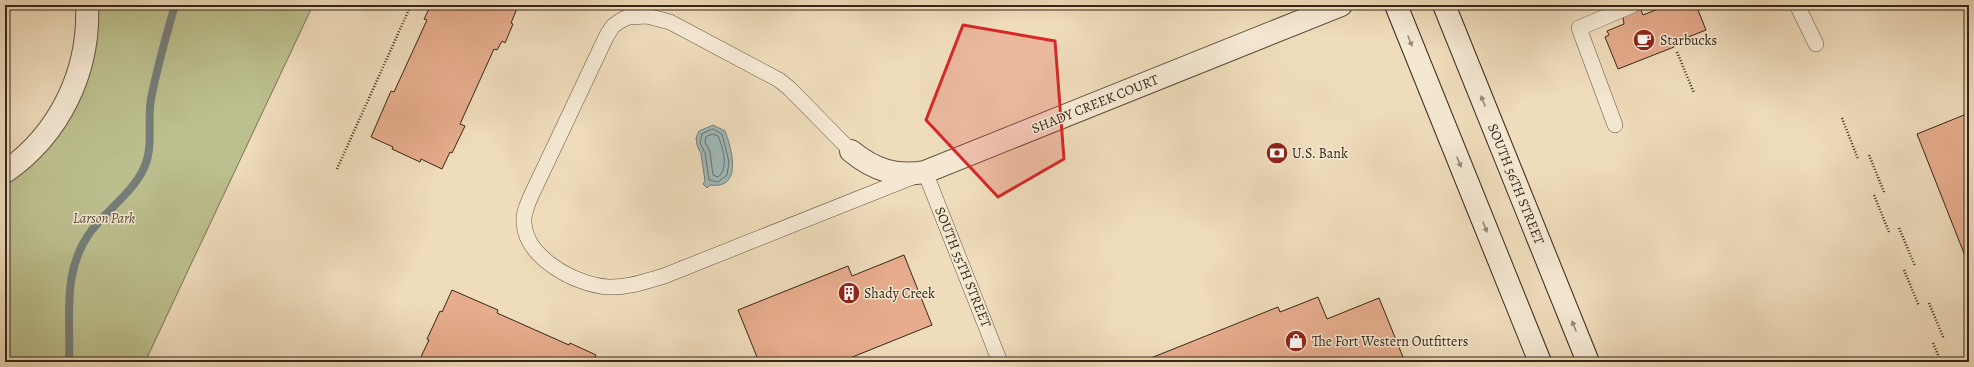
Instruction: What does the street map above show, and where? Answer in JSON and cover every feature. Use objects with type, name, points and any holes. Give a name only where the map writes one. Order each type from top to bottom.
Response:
[{"type":"main road","points":[[5,172],[32,149],[53,125],[64,108],[81,65],[88,21],[87,5]]},
{"type":"main road","name":"SHADY CREEK COURT","points":[[851,151],[863,161],[877,169],[909,175],[925,172],[1341,5]]},
{"type":"main road","points":[[1396,5],[1540,362]]},
{"type":"main road","name":"SOUTH 56TH STREET","points":[[1444,5],[1588,362]]},
{"type":"lane","points":[[1615,126],[1579,28],[1633,5]]},
{"type":"lane","points":[[1797,5],[1816,44]]},
{"type":"lane","points":[[851,151],[789,88],[766,72],[670,22],[647,16],[628,17],[613,26],[607,35],[531,196],[526,209],[524,221],[525,229],[533,248],[558,269],[592,284],[607,287],[624,286],[664,276],[925,172]]},
{"type":"lane","name":"SOUTH 55TH STREET","points":[[925,172],[1000,362]]},
{"type":"path","points":[[337,169],[411,5]]},
{"type":"path","points":[[1677,52],[1694,94]]},
{"type":"path","points":[[1842,118],[1858,159]]},
{"type":"path","points":[[1869,155],[1884,192]]},
{"type":"path","points":[[1874,195],[1889,232]]},
{"type":"path","points":[[1899,228],[1915,266]]},
{"type":"path","points":[[1904,270],[1919,306]]},
{"type":"path","points":[[1929,303],[1944,338]]},
{"type":"path","points":[[1934,343],[1941,362]]},
{"type":"highlighted area","points":[[963,25],[1055,41],[1064,159],[998,197],[926,120]]},
{"type":"green space","name":"Larson Park","points":[[87,5],[313,5],[145,362],[5,362],[5,172],[53,125]]},
{"type":"water","points":[[713,125],[725,131],[732,157],[732,167],[731,175],[727,181],[720,185],[710,185],[707,188],[703,184],[705,181],[701,154],[696,138],[699,131]]},
{"type":"building","points":[[431,5],[518,6],[511,23],[513,24],[505,43],[502,41],[497,50],[494,49],[460,124],[465,126],[452,153],[450,152],[442,169],[421,159],[420,162],[371,137],[391,91],[394,92],[427,20],[424,19]]},
{"type":"building","name":"Starbucks","points":[[1639,5],[1643,15],[1668,5],[1696,5],[1706,30],[1673,43],[1674,47],[1618,69],[1605,37],[1609,35],[1607,31],[1624,24],[1622,11]]},
{"type":"building","points":[[1969,113],[1969,266],[1917,134]]},
{"type":"building","name":"Shady Creek","points":[[904,255],[932,325],[840,362],[759,362],[738,310],[848,266],[852,276]]},
{"type":"building","points":[[452,290],[498,310],[497,313],[569,345],[570,343],[596,355],[595,357],[607,362],[419,361],[440,311],[442,312]]},
{"type":"building","name":"The Fort Western Outfitters","points":[[1318,297],[1327,319],[1379,298],[1405,362],[1141,362],[1278,307],[1280,312]]},
{"type":"waterway","points":[[69,362],[70,294],[76,261],[82,245],[92,230],[127,193],[144,168],[150,143],[151,99],[175,5]]},
{"type":"place","name":"Starbucks","points":[[1644,40]]},
{"type":"place","name":"U.S. Bank","points":[[1277,153]]},
{"type":"place","name":"Shady Creek","points":[[849,293]]},
{"type":"place","name":"The Fort Western Outfitters","points":[[1296,341]]}]
